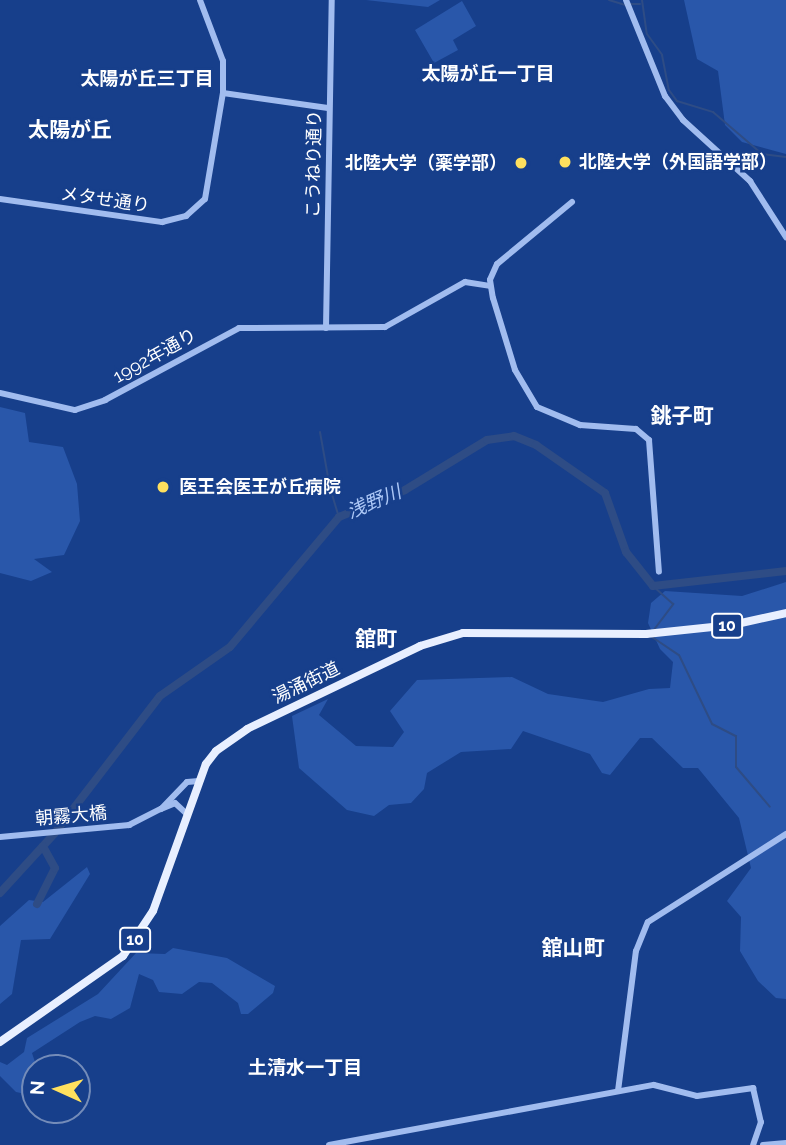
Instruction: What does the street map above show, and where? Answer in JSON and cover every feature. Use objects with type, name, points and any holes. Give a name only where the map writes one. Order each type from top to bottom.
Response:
[{"type":"main road","name":"湯涌街道","points":[[0,1042],[123,956],[153,911],[199,782],[216,751],[247,729],[444,637],[490,631],[646,634],[786,613]]},
{"type":"street","name":"メタせ通り","points":[[0,199],[162,222],[186,216],[205,199],[223,93],[223,61],[200,0]]},
{"type":"street","name":"こうねり通り","points":[[326,328],[332,0]]},
{"type":"street","points":[[626,0],[666,96],[683,120],[750,181],[786,237]]},
{"type":"street","points":[[223,93],[328,108]]},
{"type":"street","points":[[572,202],[497,264],[490,286],[515,370],[537,408],[580,425],[636,429],[649,440],[659,572]]},
{"type":"street","name":"1992年通り","points":[[0,393],[75,410],[105,400],[239,328],[385,327],[465,282],[490,286]]},
{"type":"street","points":[[161,809],[187,782],[199,782]]},
{"type":"street","points":[[161,809],[175,803],[187,814]]},
{"type":"street","name":"朝霧大橋","points":[[0,837],[129,825],[161,809]]},
{"type":"street","points":[[618,1091],[636,951],[643,930],[653,916],[786,834]]},
{"type":"street","points":[[329,1145],[654,1085],[697,1096],[753,1088],[761,1122],[753,1145]]},
{"type":"street","points":[[763,1145],[786,1143]]},
{"type":"shaded area","points":[[366,0],[440,0],[428,7]]},
{"type":"shaded area","points":[[684,0],[786,0],[786,154],[742,142],[725,125],[718,71],[697,59]]},
{"type":"shaded area","points":[[462,1],[476,26],[453,40],[458,50],[434,63],[415,30]]},
{"type":"shaded area","points":[[0,407],[25,413],[29,442],[63,447],[77,484],[80,521],[64,555],[34,559],[52,572],[31,581],[0,573]]},
{"type":"shaded area","points":[[786,582],[786,999],[776,998],[758,981],[740,951],[741,917],[727,901],[751,868],[739,818],[698,768],[683,768],[652,738],[640,738],[610,775],[602,773],[590,754],[523,731],[511,749],[461,752],[427,773],[424,789],[411,803],[389,805],[374,816],[347,810],[299,768],[292,716],[328,699],[319,715],[356,746],[393,747],[404,732],[390,711],[417,680],[512,677],[548,694],[603,702],[649,689],[670,688],[673,662],[660,649],[648,623],[651,603],[665,591],[742,596]]},
{"type":"shaded area","points":[[87,867],[90,874],[50,939],[21,940],[12,994],[0,1004],[0,926],[29,900],[43,902]]},
{"type":"shaded area","points":[[173,948],[227,958],[275,986],[273,993],[248,1014],[241,1014],[238,1003],[212,983],[199,982],[182,994],[159,992],[153,980],[139,974],[130,1008],[111,1019],[95,1016],[80,1022],[32,1054],[21,1054],[27,1038],[98,994],[136,953],[165,954]]},
{"type":"shaded area","points":[[21,1054],[21,1093],[16,1092],[0,1076],[0,1062],[7,1065]]},
{"type":"waterway","points":[[609,0],[625,5]]},
{"type":"waterway","points":[[642,0],[647,34],[662,55],[669,90],[677,101],[713,112],[762,154],[786,157]]},
{"type":"waterway","points":[[630,4],[640,4]]},
{"type":"waterway","points":[[320,432],[328,477]]},
{"type":"waterway","name":"浅野川","points":[[0,893],[54,834],[160,696],[230,647],[339,517],[405,490],[487,440],[514,436],[536,445],[605,493],[626,552],[653,586],[786,571]]},
{"type":"waterway","points":[[330,488],[339,517]]},
{"type":"waterway","points":[[653,586],[673,604],[653,631]]},
{"type":"waterway","points":[[652,637],[679,655],[712,724],[736,736],[736,767],[770,807]]},
{"type":"waterway","points":[[37,904],[55,868],[43,846]]},
{"type":"place","name":"北陸大学（外国語学部）","points":[[565,162]]},
{"type":"place","name":"北陸大学（薬学部）","points":[[521,163]]},
{"type":"place","name":"医王会医王が丘病院","points":[[163,487]]},
{"type":"district","name":"太陽が丘一丁目","points":[[488,74]]},
{"type":"district","name":"太陽が丘三丁目","points":[[147,79]]},
{"type":"district","name":"太陽が丘","points":[[70,130]]},
{"type":"district","name":"銚子町","points":[[682,416]]},
{"type":"district","name":"舘町","points":[[376,639]]},
{"type":"district","name":"舘山町","points":[[573,948]]},
{"type":"district","name":"土清水一丁目","points":[[305,1068]]}]
